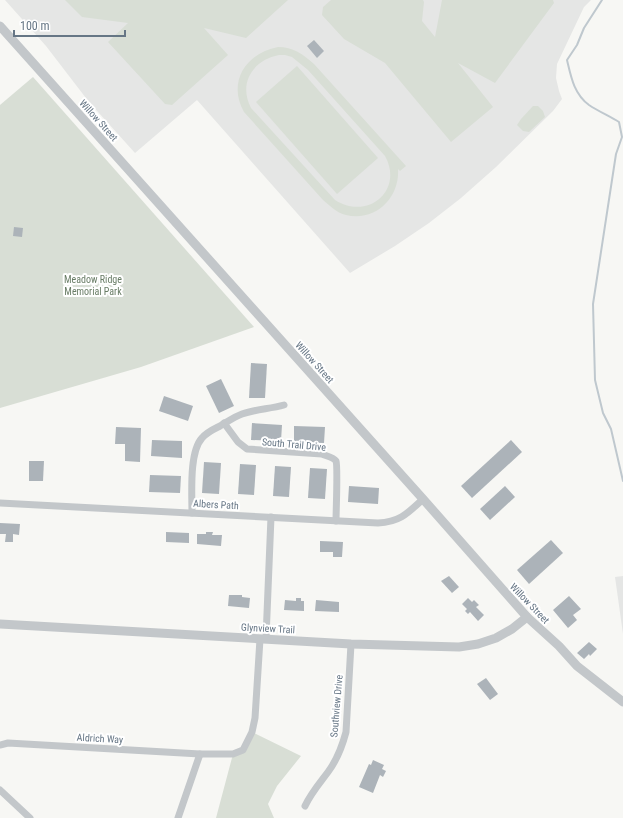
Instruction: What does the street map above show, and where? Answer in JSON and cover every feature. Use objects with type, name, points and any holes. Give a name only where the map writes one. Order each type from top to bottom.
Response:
[{"type":"street","name":"Willow Street","points":[[0,26],[423,499],[526,617],[558,646],[576,666],[623,702]]},
{"type":"street","points":[[192,513],[192,474],[196,450],[201,439],[206,434],[240,415],[254,410],[271,409],[284,405]]},
{"type":"street","name":"South Trail Drive","points":[[224,423],[238,442],[247,449],[314,454],[333,458],[336,462],[337,471],[336,521]]},
{"type":"street","name":"Albers Path","points":[[0,503],[378,523],[395,521],[404,517],[423,499]]},
{"type":"street","name":"Aldrich Way","points":[[0,745],[8,743],[200,754],[233,754],[243,750],[252,732],[255,718],[263,638],[271,518]]},
{"type":"street","name":"Glynview Trail","points":[[0,624],[351,644],[460,647],[478,644],[496,638],[512,629],[526,617]]},
{"type":"street","name":"Southview Drive","points":[[305,806],[315,788],[329,772],[336,760],[346,732],[351,644]]},
{"type":"street","points":[[178,818],[200,754]]},
{"type":"street","points":[[0,790],[30,818]]},
{"type":"shaded area","points":[[5,0],[591,0],[584,7],[557,64],[556,78],[562,99],[553,111],[496,167],[461,198],[429,223],[395,246],[350,273],[197,100],[135,153],[89,102],[46,46]]},
{"type":"shaded area","points":[[623,576],[623,634],[615,577]]},
{"type":"green space","points":[[65,0],[288,0],[246,38],[204,28],[228,55],[172,105],[165,104],[108,42],[128,23],[82,17]]},
{"type":"green space","points":[[331,0],[423,0],[422,21],[435,37],[442,0],[553,0],[554,3],[495,83],[458,63],[493,107],[451,142],[385,63],[344,39],[322,15],[323,7]]},
{"type":"green space","points":[[278,47],[288,48],[302,54],[310,60],[406,166],[400,171],[398,169],[398,180],[395,189],[384,206],[367,215],[357,216],[346,215],[334,209],[323,200],[244,112],[239,101],[239,80],[243,70],[249,62],[257,55]],"holes":[[[279,55],[292,57],[308,70],[385,156],[390,169],[390,180],[380,199],[359,207],[347,206],[335,200],[251,108],[247,99],[246,90],[250,74],[255,67],[262,62]]]},
{"type":"green space","points":[[297,66],[378,158],[337,194],[256,102]]},
{"type":"green space","name":"Meadow Ridge Memorial Park","points":[[33,77],[254,327],[141,367],[0,408],[0,105]]},
{"type":"green space","points":[[533,106],[538,106],[543,111],[545,117],[529,132],[523,131],[517,125]]},
{"type":"green space","points":[[252,732],[301,756],[277,786],[268,804],[274,818],[216,818],[233,754],[238,753]]},
{"type":"building","points":[[314,40],[324,51],[317,58],[307,46]]},
{"type":"building","points":[[14,227],[23,228],[22,237],[13,236]]},
{"type":"building","points":[[251,363],[267,364],[265,398],[249,398]]},
{"type":"building","points":[[221,379],[234,406],[219,413],[206,386]]},
{"type":"building","points":[[164,396],[193,406],[188,421],[159,411]]},
{"type":"building","points":[[252,423],[282,425],[281,441],[251,440]]},
{"type":"building","points":[[294,426],[325,427],[324,443],[294,442]]},
{"type":"building","points":[[116,427],[141,428],[140,462],[125,461],[125,444],[115,444]]},
{"type":"building","points":[[152,440],[182,441],[182,458],[151,456]]},
{"type":"building","points":[[511,440],[522,452],[472,498],[461,486]]},
{"type":"building","points":[[29,461],[44,461],[43,481],[29,481]]},
{"type":"building","points":[[204,462],[221,463],[219,494],[202,493]]},
{"type":"building","points":[[240,464],[256,465],[254,495],[238,494]]},
{"type":"building","points":[[275,466],[291,467],[289,497],[273,496]]},
{"type":"building","points":[[310,468],[327,469],[325,499],[308,498]]},
{"type":"building","points":[[150,475],[181,476],[180,493],[149,492]]},
{"type":"building","points":[[349,486],[379,488],[378,504],[348,502]]},
{"type":"building","points":[[505,486],[515,497],[490,520],[480,509]]},
{"type":"building","points":[[0,523],[20,524],[19,535],[13,534],[13,542],[5,542],[6,534],[0,534]]},
{"type":"building","points":[[166,532],[189,533],[189,543],[166,542]]},
{"type":"building","points":[[206,532],[213,532],[212,535],[222,535],[221,546],[197,544],[197,534],[206,534]]},
{"type":"building","points":[[551,540],[563,553],[529,584],[517,570]]},
{"type":"building","points":[[320,541],[343,542],[342,557],[333,557],[333,552],[320,552]]},
{"type":"building","points":[[449,576],[459,587],[452,593],[441,581]]},
{"type":"building","points":[[229,595],[242,595],[242,597],[250,598],[249,608],[228,606]]},
{"type":"building","points":[[569,596],[581,609],[573,615],[577,620],[568,628],[553,610]]},
{"type":"building","points":[[296,598],[301,598],[301,601],[304,601],[304,611],[284,610],[285,600],[296,601]]},
{"type":"building","points":[[468,598],[472,602],[474,600],[479,605],[476,607],[484,615],[478,621],[470,612],[468,614],[465,611],[467,609],[462,604]]},
{"type":"building","points":[[316,600],[339,602],[339,612],[315,611]]},
{"type":"building","points":[[589,642],[597,649],[590,656],[589,654],[584,659],[577,653]]},
{"type":"building","points":[[486,678],[498,694],[490,700],[477,684]]},
{"type":"building","points":[[373,760],[384,765],[382,769],[386,771],[383,777],[380,775],[373,793],[359,787],[369,764],[371,765]]},
{"type":"waterway","points":[[602,0],[584,28],[577,45],[567,60],[574,85],[580,96],[589,105],[619,122],[622,137],[616,154],[593,304],[595,380],[603,413],[611,429],[623,481]]}]
